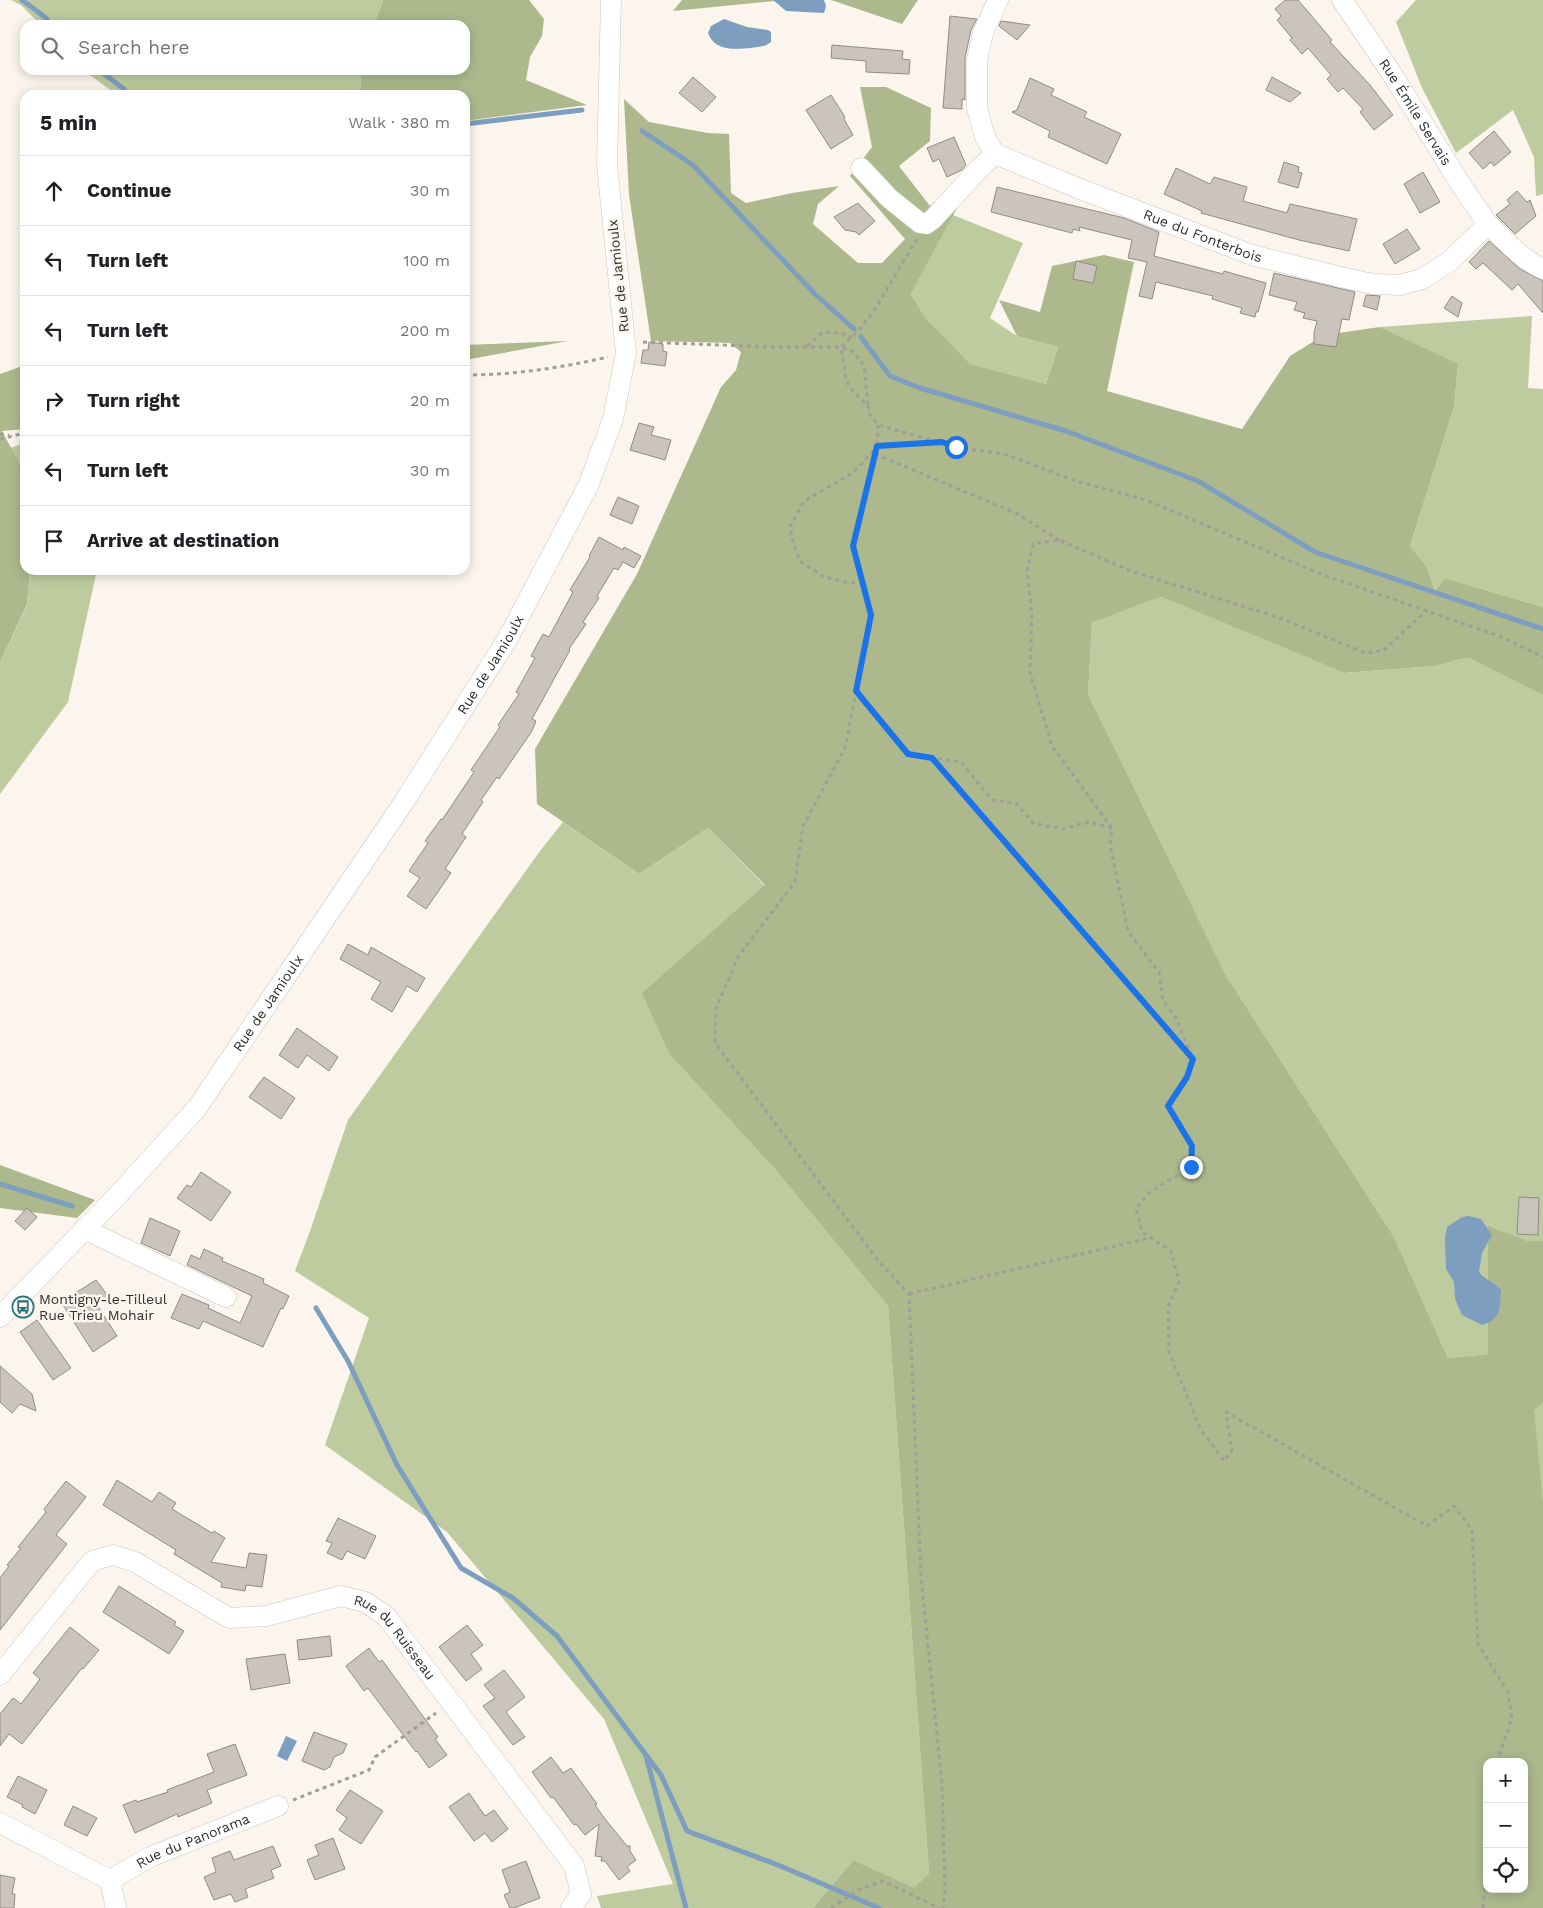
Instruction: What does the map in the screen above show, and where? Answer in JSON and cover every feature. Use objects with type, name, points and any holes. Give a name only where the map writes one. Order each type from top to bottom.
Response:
[{"type":"street","name":"Rue de Jamioulx","points":[[0,1318],[197,1108],[404,802],[508,638],[588,486],[613,419],[626,353],[607,166],[611,0]]},
{"type":"street","points":[[861,168],[888,198],[920,223],[926,224],[995,154],[985,138],[977,108],[977,60],[983,33],[998,0]]},
{"type":"street","name":"Rue Émile Servais","points":[[1342,0],[1488,224]]},
{"type":"street","name":"Rue du Fonterbois","points":[[995,154],[1078,188],[1252,254],[1373,284],[1400,285],[1422,279],[1450,260],[1488,224]]},
{"type":"street","points":[[1488,224],[1517,251],[1533,264],[1543,269]]},
{"type":"street","points":[[84,1229],[226,1297]]},
{"type":"street","name":"Rue du Ruisseau","points":[[0,1675],[92,1561],[113,1555],[135,1562],[228,1618],[266,1616],[341,1596],[365,1602],[386,1616],[574,1866],[581,1894],[571,1908]]},
{"type":"street","name":"Rue du Panorama","points":[[110,1880],[150,1857],[278,1806]]},
{"type":"street","points":[[0,1823],[110,1880],[116,1908]]},
{"type":"path","points":[[841,346],[860,329],[876,309],[926,224]]},
{"type":"path","points":[[807,347],[823,332],[852,336]]},
{"type":"path","points":[[470,375],[497,375],[563,367],[626,353],[645,341],[771,347],[841,346],[854,352],[864,366],[869,413],[878,425],[956,447],[1007,455],[1073,480],[1146,500],[1321,574],[1502,636],[1543,657]]},
{"type":"path","points":[[841,346],[846,380],[850,388],[868,406]]},
{"type":"path","points":[[831,1908],[858,1890],[883,1881],[941,1908],[945,1892],[942,1783],[921,1577],[909,1294],[880,1263],[715,1043],[716,1008],[738,957],[795,882],[803,826],[845,748],[871,615],[853,546],[877,446],[878,425]]},
{"type":"path","points":[[0,434],[13,436]]},
{"type":"path","points":[[0,438],[20,434]]},
{"type":"path","points":[[863,583],[824,577],[800,561],[790,527],[804,502],[854,472],[877,446],[942,442]]},
{"type":"path","points":[[875,454],[1018,514],[1059,540],[1131,571],[1280,618],[1366,653],[1383,651],[1427,610]]},
{"type":"path","points":[[1059,540],[1033,544],[1027,571],[1032,614],[1030,673],[1052,746],[1112,828],[1110,844],[1128,932],[1159,972],[1162,1001],[1176,1018],[1193,1059],[1187,1077],[1168,1106],[1192,1146],[1191,1167],[1150,1192],[1136,1208],[1142,1232],[1171,1251],[1179,1282],[1168,1307],[1169,1352],[1202,1430],[1224,1461],[1232,1451],[1226,1412],[1427,1526],[1454,1506],[1472,1530],[1478,1644],[1508,1692],[1512,1718],[1498,1758]]},
{"type":"path","points":[[856,691],[908,754],[961,762],[992,800],[1016,802],[1033,823],[1062,829],[1090,822],[1112,828]]},
{"type":"path","points":[[932,758],[1193,1059]]},
{"type":"path","points":[[909,1294],[1151,1238]]},
{"type":"path","points":[[278,1806],[370,1770],[375,1757],[451,1702]]},
{"type":"path","points":[[1483,1908],[1484,1893]]},
{"type":"green space","points":[[11,0],[383,0],[376,20],[36,20],[21,5]]},
{"type":"green space","points":[[383,0],[529,0],[544,19],[542,36],[530,57],[526,80],[587,105],[470,120],[470,90],[360,90],[361,75],[470,75],[470,20],[376,20]]},
{"type":"green space","points":[[682,0],[785,0],[673,11]]},
{"type":"green space","points":[[831,0],[918,0],[902,24]]},
{"type":"green space","points":[[1416,0],[1543,0],[1543,194],[1536,196],[1534,157],[1513,110],[1456,153],[1422,88],[1396,22]]},
{"type":"green space","points":[[90,75],[361,75],[360,90],[110,90]]},
{"type":"green space","points":[[860,87],[886,87],[931,108],[930,141],[899,166],[930,206],[961,178],[965,193],[911,294],[926,319],[970,364],[1046,384],[1058,347],[1017,336],[999,300],[1040,312],[1052,266],[1104,255],[1134,262],[1107,391],[1242,429],[1290,356],[1324,335],[1380,327],[1458,364],[1454,407],[1410,546],[1427,567],[1435,591],[1445,578],[1543,607],[1543,695],[1470,658],[1436,666],[1344,673],[1161,597],[1092,623],[1088,694],[1227,977],[1394,1237],[1448,1358],[1488,1354],[1488,1226],[1528,1241],[1543,1241],[1543,1403],[1534,1410],[1543,1501],[1543,1908],[813,1908],[853,1860],[914,1888],[929,1873],[888,1306],[773,1167],[670,1055],[642,993],[765,885],[708,828],[639,874],[537,804],[535,749],[637,574],[721,387],[736,370],[741,352],[730,343],[651,341],[629,195],[624,99],[649,122],[708,133],[729,134],[731,193],[746,203],[792,193],[839,186],[818,204],[813,224],[858,263],[882,263],[905,239],[850,176],[872,147]]},
{"type":"green space","points":[[953,215],[1023,243],[990,318],[1017,336],[1058,347],[1046,384],[969,364],[926,319],[911,294]]},
{"type":"green space","points":[[1532,316],[1528,388],[1543,389],[1543,607],[1445,578],[1435,591],[1427,567],[1410,546],[1454,407],[1458,365],[1380,327]]},
{"type":"green space","points":[[568,341],[470,359],[470,345]]},
{"type":"green space","points":[[20,367],[20,429],[2,431],[20,465],[20,575],[30,575],[27,605],[0,662],[0,374]]},
{"type":"green space","points":[[20,445],[20,465],[10,448]]},
{"type":"green space","points":[[30,575],[96,575],[68,702],[0,794],[0,662],[27,606]]},
{"type":"green space","points":[[1161,597],[1344,673],[1436,666],[1460,659],[1473,658],[1543,695],[1543,1241],[1528,1241],[1488,1227],[1488,1354],[1448,1358],[1394,1237],[1227,977],[1088,694],[1092,623]]},
{"type":"green space","points":[[563,822],[639,874],[708,828],[765,886],[670,1055],[773,1167],[888,1306],[929,1873],[914,1889],[853,1860],[813,1908],[601,1908],[597,1896],[673,1884],[604,1719],[447,1532],[325,1445],[369,1318],[295,1271],[348,1120],[540,851]]},
{"type":"green space","points":[[0,1165],[95,1200],[77,1218],[0,1208]]},
{"type":"green space","points":[[1543,1403],[1543,1501],[1533,1410]]},
{"type":"water","points":[[773,0],[824,0],[826,6],[824,13],[786,11]]},
{"type":"water","points":[[724,19],[747,27],[768,30],[771,32],[771,42],[764,46],[733,49],[716,44],[708,33],[711,26]]},
{"type":"water","points":[[1469,1216],[1481,1219],[1492,1235],[1482,1253],[1479,1272],[1501,1290],[1500,1308],[1496,1316],[1493,1320],[1482,1325],[1462,1315],[1455,1299],[1454,1282],[1446,1269],[1445,1238],[1447,1227],[1462,1217]]},
{"type":"water","points":[[286,1736],[297,1741],[287,1761],[277,1756]]},
{"type":"building","points":[[1285,0],[1298,0],[1332,40],[1330,42],[1370,85],[1393,115],[1374,130],[1360,112],[1363,109],[1343,88],[1338,92],[1327,79],[1331,75],[1308,48],[1302,54],[1277,20],[1281,16],[1275,9]]},
{"type":"building","points":[[950,16],[977,19],[971,30],[965,58],[965,100],[962,99],[962,109],[943,108]]},
{"type":"building","points":[[1001,21],[1030,25],[1017,40],[999,26]]},
{"type":"building","points":[[832,45],[903,51],[902,59],[910,60],[909,74],[866,72],[866,61],[831,58]]},
{"type":"building","points":[[693,77],[716,97],[702,112],[679,93]]},
{"type":"building","points":[[1272,77],[1301,93],[1290,102],[1266,90]]},
{"type":"building","points":[[1030,78],[1054,89],[1051,95],[1087,112],[1084,117],[1121,134],[1107,164],[1048,137],[1050,131],[1012,112],[1017,110]]},
{"type":"building","points":[[831,95],[845,117],[844,119],[853,135],[831,149],[806,110]]},
{"type":"building","points":[[1494,131],[1511,152],[1494,166],[1491,162],[1483,169],[1469,153]]},
{"type":"building","points":[[954,137],[966,165],[962,170],[947,177],[939,159],[933,162],[927,148]]},
{"type":"building","points":[[1284,162],[1299,167],[1298,172],[1302,173],[1298,188],[1278,182]]},
{"type":"building","points":[[1176,168],[1210,184],[1214,177],[1247,187],[1243,201],[1287,213],[1290,204],[1357,219],[1349,251],[1299,240],[1201,213],[1202,211],[1164,194]]},
{"type":"building","points":[[1423,172],[1440,202],[1420,213],[1404,184]]},
{"type":"building","points":[[997,187],[1124,218],[1159,232],[1154,256],[1223,274],[1224,271],[1266,283],[1258,312],[1256,312],[1255,317],[1240,313],[1242,308],[1212,299],[1213,296],[1156,282],[1152,299],[1139,296],[1147,262],[1128,258],[1132,240],[1079,227],[1080,231],[1073,229],[1072,233],[991,212]]},
{"type":"building","points":[[1517,191],[1527,202],[1530,200],[1536,216],[1515,234],[1496,215],[1510,204],[1507,200]]},
{"type":"building","points":[[858,203],[875,221],[859,235],[856,232],[845,230],[834,217]]},
{"type":"building","points":[[1407,229],[1420,249],[1395,264],[1383,244]]},
{"type":"building","points":[[1489,241],[1520,269],[1543,281],[1543,313],[1518,284],[1512,290],[1483,263],[1476,269],[1469,262]]},
{"type":"building","points":[[1076,261],[1097,266],[1093,283],[1073,279]]},
{"type":"building","points":[[1274,273],[1355,292],[1349,320],[1342,319],[1336,347],[1314,344],[1317,321],[1303,318],[1305,313],[1294,310],[1297,302],[1269,295]]},
{"type":"building","points":[[1366,295],[1380,296],[1377,310],[1363,306]]},
{"type":"building","points":[[1452,296],[1462,303],[1458,317],[1444,308]]},
{"type":"building","points":[[649,342],[663,344],[663,351],[667,352],[665,366],[641,363],[643,350],[648,350]]},
{"type":"building","points":[[639,423],[654,427],[651,435],[671,440],[665,460],[630,450]]},
{"type":"building","points":[[618,497],[639,506],[632,524],[610,515]]},
{"type":"building","points":[[599,537],[623,550],[624,547],[641,556],[634,568],[623,562],[618,570],[614,568],[597,596],[599,598],[583,622],[586,624],[569,649],[532,719],[536,721],[532,731],[499,779],[497,777],[481,800],[483,802],[462,834],[466,837],[445,869],[451,873],[426,909],[407,896],[420,878],[409,871],[428,843],[425,841],[442,820],[474,772],[471,770],[500,727],[498,725],[519,694],[516,692],[535,658],[531,656],[543,634],[549,637],[573,592],[570,590],[590,557]]},
{"type":"building","points":[[348,944],[368,955],[371,947],[425,978],[417,992],[407,986],[392,1012],[371,999],[381,982],[340,959]]},
{"type":"building","points":[[297,1028],[338,1057],[329,1071],[307,1055],[298,1068],[279,1055]]},
{"type":"building","points":[[264,1077],[295,1098],[281,1119],[249,1097]]},
{"type":"building","points":[[201,1172],[231,1192],[211,1221],[177,1198],[187,1185],[191,1187]]},
{"type":"building","points":[[1519,1197],[1539,1198],[1538,1235],[1517,1234]]},
{"type":"building","points":[[27,1208],[37,1217],[25,1230],[15,1221]]},
{"type":"building","points":[[150,1218],[180,1231],[170,1256],[141,1243]]},
{"type":"building","points":[[204,1249],[223,1258],[222,1261],[264,1279],[263,1283],[289,1296],[283,1309],[281,1308],[263,1347],[203,1321],[199,1329],[171,1318],[182,1294],[209,1305],[208,1308],[240,1323],[252,1296],[187,1265],[191,1255],[200,1259]]},
{"type":"building","points":[[96,1280],[108,1296],[97,1305],[117,1336],[93,1352],[61,1302]]},
{"type":"building","points":[[37,1320],[71,1368],[53,1380],[20,1332]]},
{"type":"building","points":[[0,1366],[32,1394],[36,1411],[20,1404],[12,1413],[0,1402]]},
{"type":"building","points":[[117,1480],[152,1502],[159,1492],[176,1503],[172,1509],[212,1533],[214,1531],[225,1538],[211,1562],[246,1568],[249,1553],[267,1555],[262,1587],[246,1585],[245,1591],[221,1587],[222,1583],[174,1554],[176,1550],[103,1505]]},
{"type":"building","points":[[66,1481],[86,1497],[56,1535],[67,1544],[0,1630],[0,1578],[9,1566],[7,1565],[21,1548],[18,1547],[46,1512],[44,1509]]},
{"type":"building","points":[[338,1518],[376,1536],[365,1559],[347,1551],[342,1560],[327,1553],[332,1543],[326,1541]]},
{"type":"building","points":[[119,1586],[176,1622],[174,1625],[184,1631],[169,1654],[103,1612]]},
{"type":"building","points":[[467,1625],[483,1645],[471,1654],[482,1669],[466,1681],[439,1647]]},
{"type":"building","points":[[70,1627],[99,1650],[82,1668],[22,1744],[9,1734],[0,1746],[0,1714],[13,1698],[21,1704],[40,1679],[33,1673]]},
{"type":"building","points":[[330,1636],[332,1656],[299,1660],[297,1640]]},
{"type":"building","points":[[369,1648],[379,1662],[382,1660],[438,1737],[435,1739],[447,1755],[429,1768],[368,1688],[364,1691],[346,1666]]},
{"type":"building","points":[[285,1654],[290,1683],[251,1690],[246,1659]]},
{"type":"building","points":[[504,1670],[525,1697],[506,1712],[525,1737],[513,1745],[483,1706],[495,1698],[484,1685]]},
{"type":"building","points":[[314,1732],[347,1744],[343,1753],[334,1757],[330,1767],[324,1770],[302,1761]]},
{"type":"building","points":[[235,1744],[247,1775],[207,1790],[212,1803],[178,1817],[177,1814],[135,1833],[123,1805],[168,1792],[167,1790],[214,1772],[207,1754]]},
{"type":"building","points":[[551,1757],[563,1773],[571,1768],[597,1804],[595,1805],[605,1819],[627,1846],[630,1846],[630,1851],[636,1860],[627,1867],[630,1871],[619,1880],[605,1861],[601,1861],[602,1857],[595,1856],[599,1824],[585,1835],[576,1824],[574,1825],[553,1797],[551,1798],[532,1772]]},
{"type":"building","points":[[18,1776],[47,1790],[35,1814],[7,1797]]},
{"type":"building","points":[[350,1790],[383,1811],[361,1844],[339,1830],[347,1818],[336,1810]]},
{"type":"building","points":[[469,1793],[485,1816],[494,1810],[508,1829],[492,1842],[485,1833],[474,1841],[449,1807]]},
{"type":"building","points":[[73,1806],[97,1818],[87,1836],[64,1825]]},
{"type":"building","points":[[333,1838],[345,1869],[315,1880],[307,1860],[319,1855],[315,1845]]},
{"type":"building","points":[[273,1846],[281,1866],[271,1870],[274,1878],[245,1889],[248,1897],[235,1902],[231,1894],[214,1900],[204,1877],[216,1872],[212,1858],[230,1851],[234,1860]]},
{"type":"building","points":[[526,1861],[540,1898],[510,1908],[504,1895],[510,1892],[502,1870]]},
{"type":"building","points":[[0,1875],[15,1878],[12,1894],[15,1894],[14,1908],[0,1908]]},
{"type":"waterway","points":[[22,0],[47,20]]},
{"type":"waterway","points":[[106,75],[124,90]]},
{"type":"waterway","points":[[470,123],[582,110]]},
{"type":"waterway","points":[[642,131],[693,165],[815,294],[854,329]]},
{"type":"waterway","points":[[861,337],[890,376],[920,388],[1066,431],[1198,481],[1315,552],[1543,629]]},
{"type":"waterway","points":[[0,1184],[72,1206]]},
{"type":"waterway","points":[[316,1308],[348,1361],[397,1465],[461,1568],[513,1598],[557,1636],[661,1775],[687,1831],[778,1865],[879,1908]]},
{"type":"waterway","points":[[646,1756],[686,1908]]},
{"type":"place","name":"Montigny-le-Tilleul Rue Trieu Mohair","points":[[23,1307]]},
{"type":"route","points":[[956,447],[942,442],[877,446],[853,546],[871,615],[856,691],[908,754],[932,758],[1193,1059],[1187,1077],[1168,1106],[1192,1146],[1191,1167]]}]
